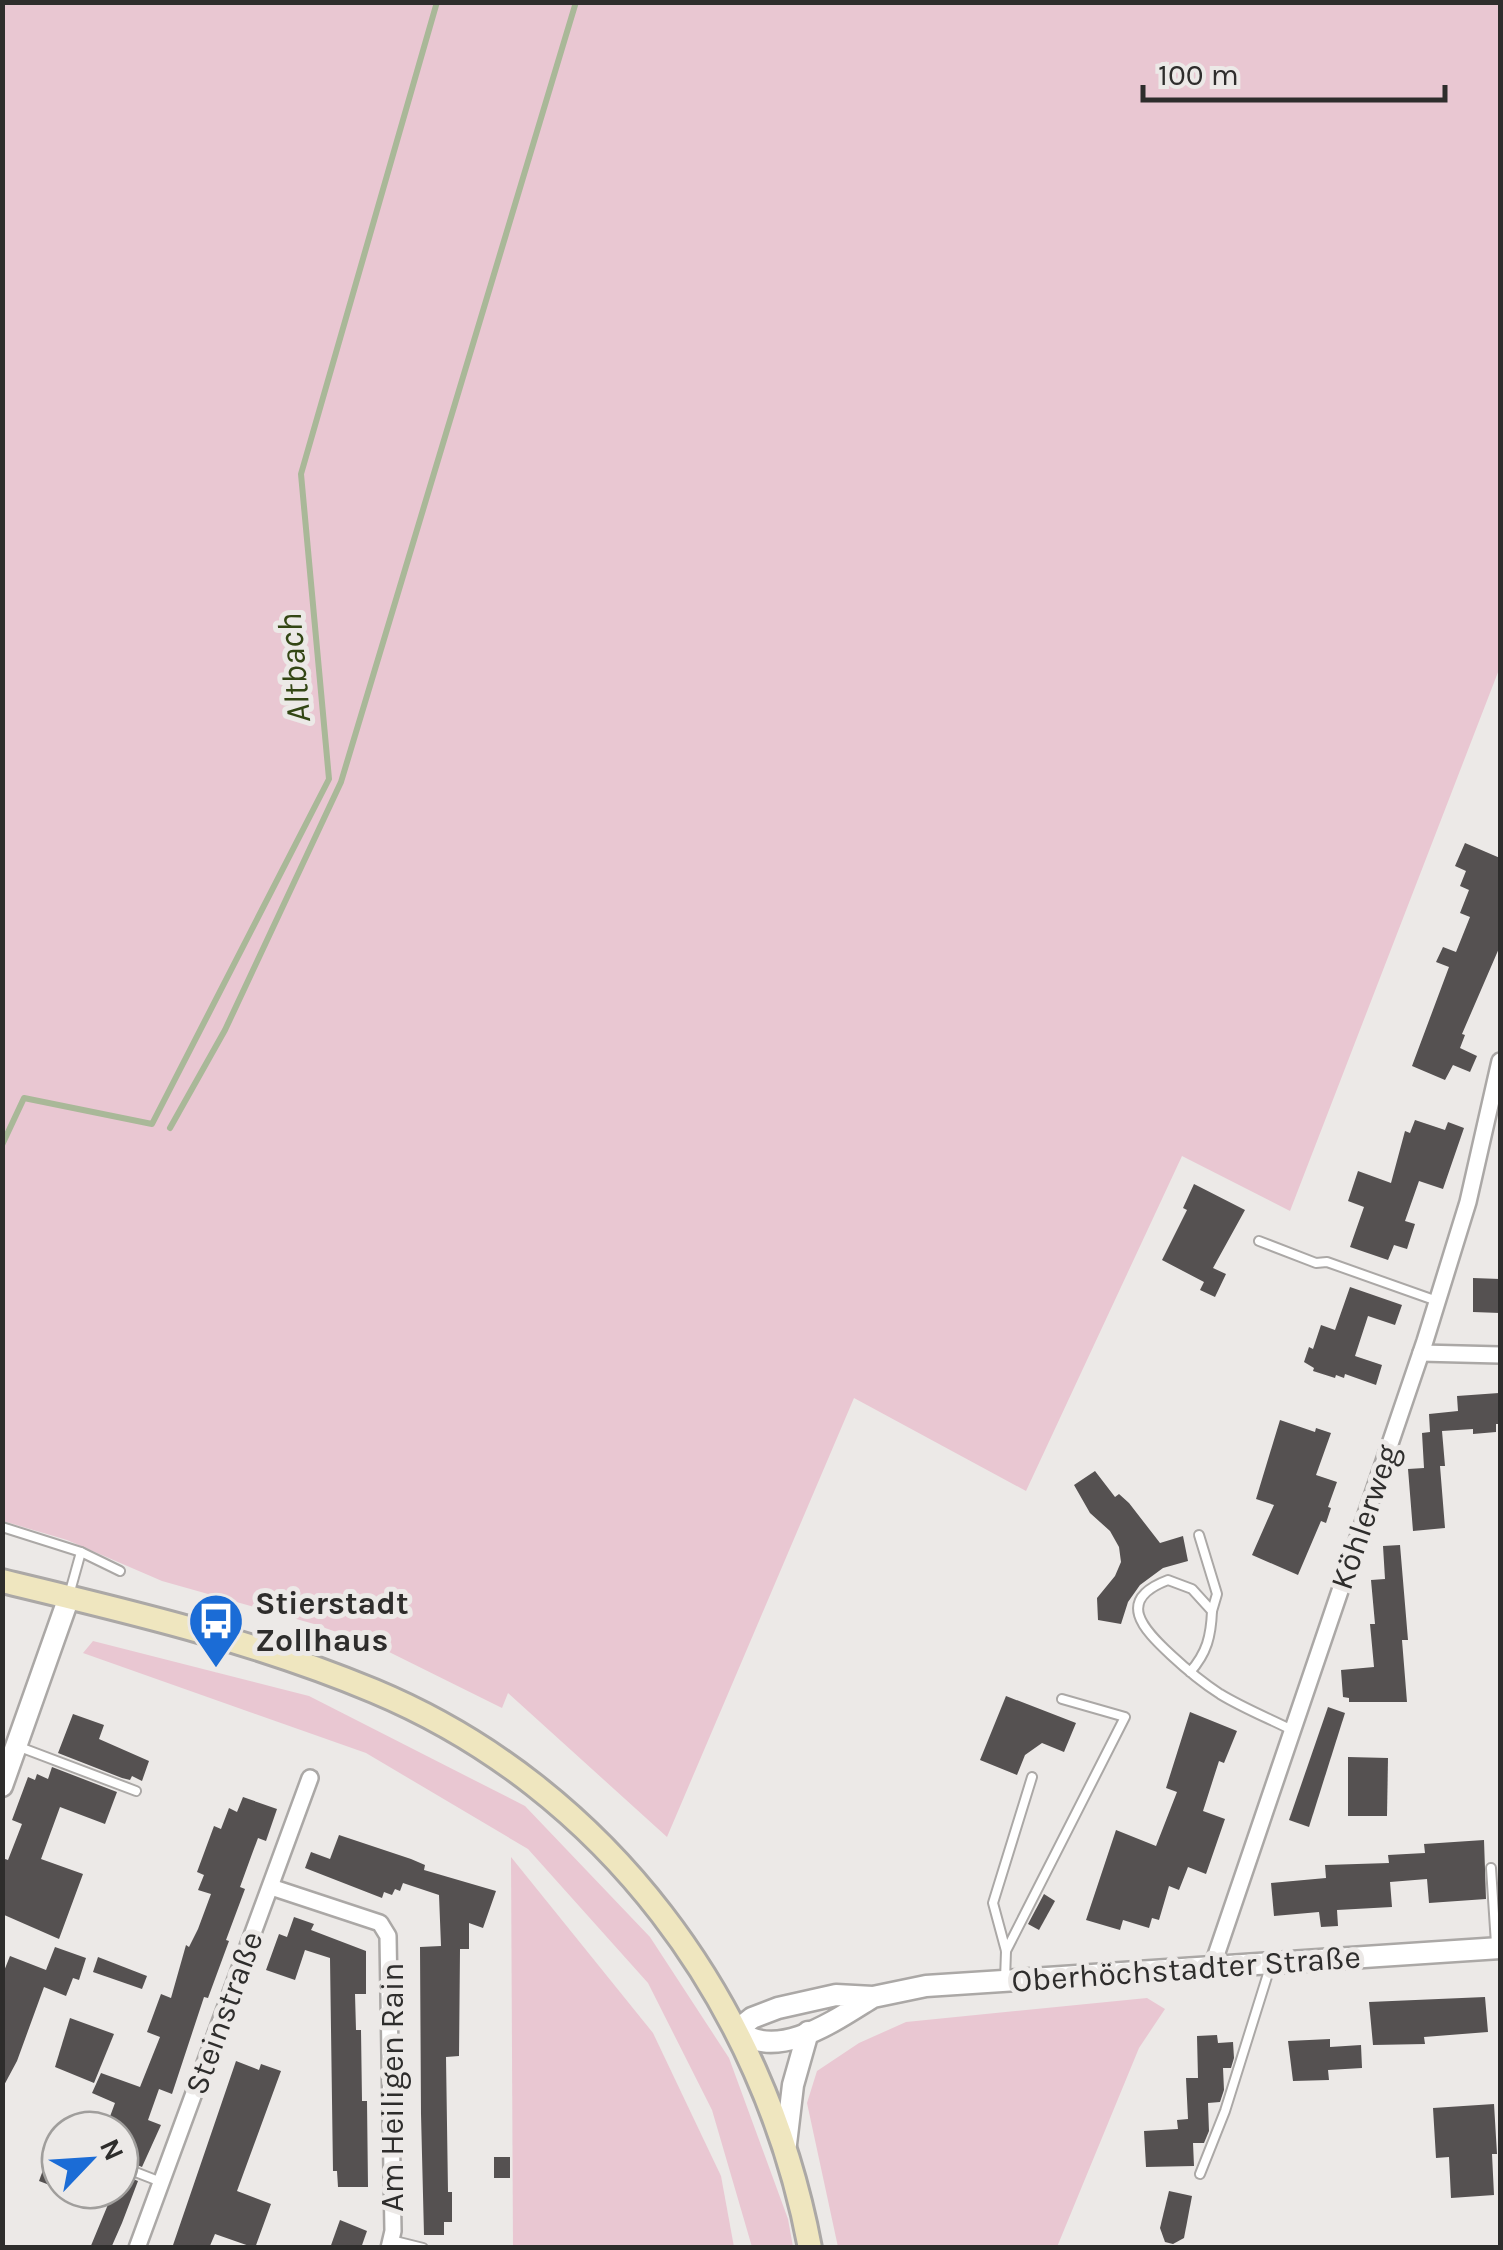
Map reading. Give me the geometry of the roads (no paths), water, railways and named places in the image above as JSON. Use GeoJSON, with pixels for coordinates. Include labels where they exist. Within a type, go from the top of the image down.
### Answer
{"type":"FeatureCollection","features":[{"type":"Feature","properties":{"kind":"main road"},"geometry":{"type":"LineString","coordinates":[[2,1581],[270,1653],[410,1708],[499,1760],[580,1825],[652,1900],[712,1984],[737,2030],[786,2144],[810,2248]]}},
{"type":"Feature","properties":{"kind":"street","name":"Köhlerweg"},"geometry":{"type":"LineString","coordinates":[[1212,1968],[1438,1301],[1468,1202],[1500,1061]]}},
{"type":"Feature","properties":{"kind":"street"},"geometry":{"type":"LineString","coordinates":[[1421,1353],[1500,1355]]}},
{"type":"Feature","properties":{"kind":"street"},"geometry":{"type":"LineString","coordinates":[[2,1786],[68,1597]]}},
{"type":"Feature","properties":{"kind":"street","name":"Steinstraße"},"geometry":{"type":"LineString","coordinates":[[137,2248],[310,1778]]}},
{"type":"Feature","properties":{"kind":"street","name":"Am Heiligen Rain"},"geometry":{"type":"LineString","coordinates":[[270,1887],[380,1923],[388,1936],[390,2244]]}},
{"type":"Feature","properties":{"kind":"street","name":"Oberhöchstadter Straße"},"geometry":{"type":"LineString","coordinates":[[873,1997],[843,2016],[787,2040],[761,2043],[737,2030],[752,2018],[778,2008],[836,1995],[873,1997],[926,1986],[1499,1948]]}},
{"type":"Feature","properties":{"kind":"street"},"geometry":{"type":"LineString","coordinates":[[786,2144],[793,2086],[808,2032]]}},
{"type":"Feature","properties":{"kind":"lane"},"geometry":{"type":"LineString","coordinates":[[1258,1241],[1438,1301]]}},
{"type":"Feature","properties":{"kind":"lane"},"geometry":{"type":"LineString","coordinates":[[2,1528],[81,1552],[120,1571]]}},
{"type":"Feature","properties":{"kind":"lane"},"geometry":{"type":"LineString","coordinates":[[1190,1672],[1208,1643],[1217,1594],[1199,1535]]}},
{"type":"Feature","properties":{"kind":"lane"},"geometry":{"type":"LineString","coordinates":[[68,1597],[81,1552]]}},
{"type":"Feature","properties":{"kind":"lane"},"geometry":{"type":"LineString","coordinates":[[1212,1611],[1192,1588],[1168,1580],[1144,1594],[1138,1605],[1139,1622],[1146,1632],[1190,1672],[1220,1694],[1292,1730]]}},
{"type":"Feature","properties":{"kind":"lane"},"geometry":{"type":"LineString","coordinates":[[1006,1951],[1125,1717],[1062,1699]]}},
{"type":"Feature","properties":{"kind":"lane"},"geometry":{"type":"LineString","coordinates":[[17,1746],[136,1792]]}},
{"type":"Feature","properties":{"kind":"lane"},"geometry":{"type":"LineString","coordinates":[[1005,1980],[1006,1951],[993,1903],[1032,1778]]}},
{"type":"Feature","properties":{"kind":"lane"},"geometry":{"type":"LineString","coordinates":[[1491,1868],[1499,1948]]}},
{"type":"Feature","properties":{"kind":"lane"},"geometry":{"type":"LineString","coordinates":[[1200,2174],[1226,2111],[1271,1964]]}},
{"type":"Feature","properties":{"kind":"lane"},"geometry":{"type":"LineString","coordinates":[[140,2174],[161,2182]]}},
{"type":"Feature","properties":{"kind":"lane"},"geometry":{"type":"LineString","coordinates":[[390,2244],[422,2248]]}},
{"type":"Feature","properties":{"kind":"waterway","name":"Altbach"},"geometry":{"type":"LineString","coordinates":[[2,1145],[24,1098],[152,1124],[329,779],[301,474],[437,2]]}},
{"type":"Feature","properties":{"kind":"waterway"},"geometry":{"type":"LineString","coordinates":[[170,1128],[225,1030],[341,782],[576,2]]}},
{"type":"Feature","properties":{"kind":"place","name":"Stierstadt Zollhaus"},"geometry":{"type":"Point","coordinates":[216,1670]}}]}
